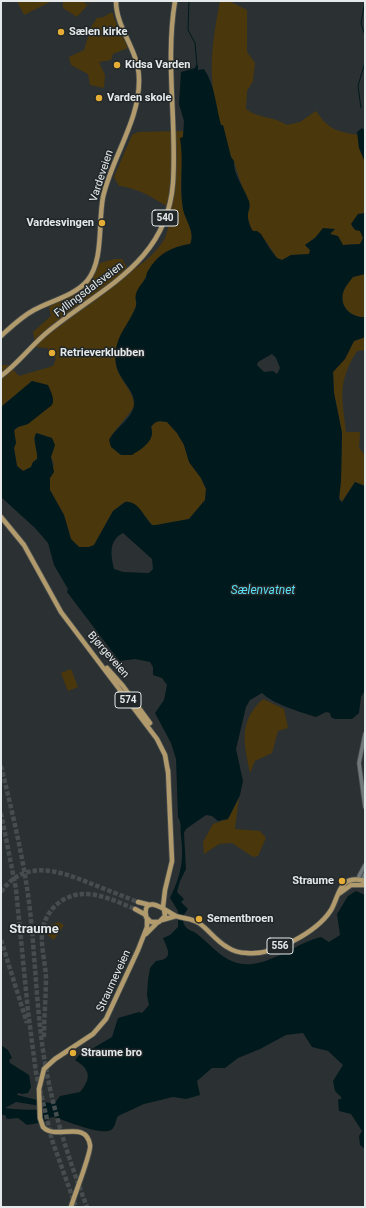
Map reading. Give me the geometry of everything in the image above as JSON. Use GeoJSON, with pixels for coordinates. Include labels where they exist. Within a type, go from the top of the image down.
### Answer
{"type":"FeatureCollection","features":[{"type":"Feature","properties":{"kind":"main road","name":"Vardeveien"},"geometry":{"type":"LineString","coordinates":[[1,336],[32,311],[78,289],[88,280],[94,270],[97,258],[104,196],[135,110],[139,89],[136,60],[120,21],[116,1]]}},
{"type":"Feature","properties":{"kind":"main road","name":"Fyllingsdalsveien"},"geometry":{"type":"LineString","coordinates":[[1,376],[49,331],[129,271],[146,253],[162,227],[169,205],[173,181],[172,41],[175,1]]}},
{"type":"Feature","properties":{"kind":"main road","name":"Fyllingsdalsveien"},"geometry":{"type":"LineString","coordinates":[[1,372],[11,368]]}},
{"type":"Feature","properties":{"kind":"main road","name":"Bjørgeveien"},"geometry":{"type":"LineString","coordinates":[[1,517],[20,541],[54,600],[78,633],[123,686],[154,730],[165,749],[168,762],[172,861],[164,890]]}},
{"type":"Feature","properties":{"kind":"main road","name":"556"},"geometry":{"type":"LineString","coordinates":[[157,923],[176,916],[184,917],[199,924],[230,948],[246,953],[261,953],[274,949],[312,930],[328,914],[338,896],[348,886],[362,882]]}},
{"type":"Feature","properties":{"kind":"main road","name":"574"},"geometry":{"type":"LineString","coordinates":[[152,905],[164,890]]}},
{"type":"Feature","properties":{"kind":"main road","name":"574"},"geometry":{"type":"LineString","coordinates":[[163,908],[164,890]]}},
{"type":"Feature","properties":{"kind":"main road"},"geometry":{"type":"LineString","coordinates":[[138,902],[152,905]]}},
{"type":"Feature","properties":{"kind":"main road","name":"556"},"geometry":{"type":"LineString","coordinates":[[146,917],[146,911],[152,905],[163,908],[176,916]]}},
{"type":"Feature","properties":{"kind":"main road"},"geometry":{"type":"LineString","coordinates":[[162,920],[165,916],[163,908]]}},
{"type":"Feature","properties":{"kind":"main road"},"geometry":{"type":"LineString","coordinates":[[135,909],[151,922],[157,923]]}},
{"type":"Feature","properties":{"kind":"main road","name":"Straumeveien"},"geometry":{"type":"LineString","coordinates":[[71,1207],[90,1152],[90,1143],[86,1136],[79,1132],[54,1132],[46,1130],[41,1124],[39,1096],[40,1080],[48,1064],[93,1034],[106,1019],[147,927],[146,917]]}},
{"type":"Feature","properties":{"kind":"main road","name":"Straumeveien"},"geometry":{"type":"LineString","coordinates":[[141,940],[150,928],[157,923]]}},
{"type":"Feature","properties":{"kind":"street"},"geometry":{"type":"LineString","coordinates":[[365,734],[359,763],[365,807]]}},
{"type":"Feature","properties":{"kind":"street"},"geometry":{"type":"LineString","coordinates":[[362,882],[365,865]]}},
{"type":"Feature","properties":{"kind":"street"},"geometry":{"type":"LineString","coordinates":[[362,882],[365,874]]}},
{"type":"Feature","properties":{"kind":"shaded area"},"geometry":{"type":"Polygon","coordinates":[[[17,1],[52,1],[24,15],[17,1]]]}},
{"type":"Feature","properties":{"kind":"shaded area"},"geometry":{"type":"Polygon","coordinates":[[[63,1],[83,1],[87,5],[91,1],[77,17],[63,8],[63,1]]]}},
{"type":"Feature","properties":{"kind":"shaded area"},"geometry":{"type":"Polygon","coordinates":[[[220,1],[229,1],[247,10],[247,52],[255,63],[253,81],[247,91],[246,109],[287,125],[300,122],[316,111],[329,126],[334,129],[358,135],[359,148],[365,162],[365,213],[355,218],[352,227],[360,231],[363,238],[360,244],[343,245],[330,233],[317,236],[305,245],[310,250],[309,254],[291,255],[282,260],[277,258],[265,240],[252,231],[247,214],[250,207],[248,199],[244,193],[234,161],[231,157],[223,125],[221,125],[214,93],[212,63],[214,34],[220,1]]]}},
{"type":"Feature","properties":{"kind":"shaded area"},"geometry":{"type":"Polygon","coordinates":[[[110,13],[113,13],[128,48],[113,54],[111,60],[99,62],[105,75],[104,88],[90,85],[88,74],[71,65],[69,57],[84,50],[91,27],[97,18],[104,17],[110,13]]]}},
{"type":"Feature","properties":{"kind":"shaded area"},"geometry":{"type":"Polygon","coordinates":[[[183,131],[181,180],[182,200],[184,213],[192,235],[192,240],[190,244],[168,251],[154,262],[135,299],[137,302],[120,340],[116,356],[118,371],[130,391],[134,401],[134,407],[111,436],[117,452],[132,455],[151,439],[151,427],[154,423],[160,421],[167,422],[177,433],[184,445],[189,462],[201,478],[206,489],[205,500],[189,519],[156,525],[152,525],[146,517],[125,502],[113,511],[94,545],[89,547],[79,547],[71,539],[64,515],[50,490],[50,478],[54,464],[51,457],[52,438],[37,433],[34,438],[37,449],[37,459],[33,462],[31,467],[23,471],[17,466],[14,448],[16,443],[14,431],[18,427],[25,425],[42,384],[32,381],[1,407],[1,365],[9,365],[19,376],[53,366],[56,359],[47,348],[36,347],[33,332],[51,316],[49,307],[88,284],[100,263],[114,259],[122,259],[128,270],[133,269],[149,258],[159,247],[165,238],[167,231],[170,219],[170,208],[139,191],[119,186],[114,177],[132,135],[138,132],[183,131]]]}},
{"type":"Feature","properties":{"kind":"shaded area"},"geometry":{"type":"Polygon","coordinates":[[[365,274],[365,317],[360,317],[350,313],[347,310],[344,305],[343,296],[345,288],[353,277],[365,274]]]}},
{"type":"Feature","properties":{"kind":"shaded area"},"geometry":{"type":"Polygon","coordinates":[[[365,337],[365,350],[357,351],[346,372],[342,390],[342,399],[346,432],[360,432],[359,448],[365,455],[365,486],[355,482],[342,502],[339,496],[341,481],[342,433],[334,393],[333,372],[345,358],[354,341],[365,337]]]}},
{"type":"Feature","properties":{"kind":"shaded area"},"geometry":{"type":"Polygon","coordinates":[[[71,669],[78,687],[68,691],[61,673],[71,669]]]}},
{"type":"Feature","properties":{"kind":"shaded area"},"geometry":{"type":"Polygon","coordinates":[[[263,699],[284,709],[288,728],[278,731],[272,753],[255,761],[250,773],[245,742],[246,725],[255,708],[263,699]]]}},
{"type":"Feature","properties":{"kind":"shaded area"},"geometry":{"type":"Polygon","coordinates":[[[239,798],[235,829],[260,831],[266,838],[258,856],[253,857],[232,843],[219,844],[204,854],[203,842],[213,824],[228,819],[239,798]]]}},
{"type":"Feature","properties":{"kind":"shaded area"},"geometry":{"type":"Polygon","coordinates":[[[58,922],[64,925],[54,940],[42,931],[42,929],[58,922]]]}},
{"type":"Feature","properties":{"kind":"water","name":"Sælenvatnet"},"geometry":{"type":"Polygon","coordinates":[[[196,65],[198,65],[198,70],[204,69],[211,82],[221,125],[223,125],[231,157],[234,161],[235,171],[249,201],[250,206],[248,218],[251,227],[253,231],[257,231],[261,234],[277,258],[282,260],[291,255],[309,254],[310,250],[305,245],[315,238],[323,228],[335,229],[330,234],[338,236],[343,245],[360,244],[363,238],[360,231],[355,230],[351,224],[358,214],[365,213],[365,274],[353,277],[345,288],[343,301],[350,313],[360,317],[365,317],[365,337],[354,341],[345,359],[333,372],[334,393],[342,433],[339,499],[342,502],[355,482],[365,486],[365,690],[361,697],[359,713],[352,719],[335,719],[331,717],[330,713],[326,712],[316,717],[273,701],[262,693],[250,700],[246,707],[236,749],[243,781],[240,795],[228,819],[218,821],[212,816],[206,815],[186,829],[184,833],[186,869],[180,881],[177,892],[184,899],[181,902],[188,909],[183,919],[186,927],[196,933],[215,950],[228,959],[243,964],[252,964],[270,959],[304,943],[321,937],[329,942],[340,935],[337,914],[348,896],[356,891],[365,895],[365,1149],[360,1145],[359,1136],[362,1131],[351,1114],[339,1111],[338,1100],[342,1098],[335,1091],[333,1081],[343,1065],[328,1051],[312,1047],[303,1033],[286,1035],[260,1049],[238,1058],[225,1068],[212,1068],[197,1081],[200,1095],[186,1099],[173,1097],[144,1104],[118,1116],[114,1127],[111,1130],[99,1131],[53,1117],[44,1122],[27,1125],[18,1118],[7,1119],[5,1115],[1,1115],[1,1045],[8,1050],[12,1058],[9,1060],[10,1063],[29,1075],[31,1087],[28,1093],[18,1093],[17,1095],[54,1104],[60,1096],[80,1092],[88,1078],[88,1074],[84,1067],[75,1060],[86,1047],[90,1050],[112,1037],[118,1018],[139,1012],[142,1013],[149,1005],[147,995],[150,968],[156,961],[162,960],[167,956],[168,950],[163,938],[170,935],[178,927],[178,911],[170,898],[177,882],[182,861],[180,824],[178,817],[176,759],[171,743],[155,713],[164,700],[167,685],[162,678],[153,675],[153,667],[150,662],[135,659],[120,661],[117,658],[67,592],[68,589],[54,565],[48,543],[35,528],[1,497],[1,407],[32,381],[48,385],[53,398],[52,405],[28,424],[14,430],[16,443],[14,448],[17,466],[23,471],[31,467],[33,462],[37,459],[35,439],[36,433],[52,438],[55,445],[51,457],[54,472],[50,478],[50,490],[64,515],[71,539],[79,547],[89,547],[94,545],[113,511],[125,502],[130,502],[137,506],[152,525],[156,525],[189,519],[205,500],[206,489],[201,478],[189,462],[184,445],[177,433],[167,422],[160,421],[154,423],[151,427],[152,436],[150,440],[144,447],[132,455],[121,455],[111,447],[109,440],[130,415],[134,405],[134,400],[130,390],[117,369],[116,348],[120,335],[131,318],[135,308],[136,296],[139,287],[146,278],[147,272],[156,260],[171,249],[190,244],[192,240],[191,231],[183,209],[182,200],[182,156],[180,138],[183,137],[184,121],[179,104],[181,72],[195,68],[196,65]],[[272,354],[258,362],[257,365],[264,372],[273,371],[277,374],[280,368],[276,358],[272,354]],[[123,533],[118,536],[112,549],[114,569],[123,572],[149,573],[153,569],[152,559],[123,533]],[[16,1102],[5,1108],[32,1110],[45,1109],[41,1106],[16,1102]]]}},
{"type":"Feature","properties":{"kind":"water"},"geometry":{"type":"Polygon","coordinates":[[[362,128],[365,131],[365,162],[359,148],[357,132],[362,128]]]}},
{"type":"Feature","properties":{"kind":"waterway"},"geometry":{"type":"LineString","coordinates":[[189,1],[188,30],[195,43],[197,65]]}},
{"type":"Feature","properties":{"kind":"waterway"},"geometry":{"type":"LineString","coordinates":[[365,1],[361,23],[365,36]]}},
{"type":"Feature","properties":{"kind":"waterway"},"geometry":{"type":"LineString","coordinates":[[361,108],[358,86],[365,62]]}},
{"type":"Feature","properties":{"kind":"tunnel"},"geometry":{"type":"LineString","coordinates":[[1,766],[27,885],[38,1010],[47,1074],[64,1141],[87,1207]]}},
{"type":"Feature","properties":{"kind":"tunnel"},"geometry":{"type":"LineString","coordinates":[[1,813],[16,889],[28,1011],[36,1073],[52,1140],[76,1207]]}},
{"type":"Feature","properties":{"kind":"tunnel"},"geometry":{"type":"LineString","coordinates":[[1,892],[10,881],[21,875],[32,871],[44,870],[80,879],[138,902]]}},
{"type":"Feature","properties":{"kind":"tunnel"},"geometry":{"type":"LineString","coordinates":[[44,1037],[46,976],[42,933],[46,918],[50,912],[55,906],[65,899],[74,895],[84,894],[104,897],[135,909]]}},
{"type":"Feature","properties":{"kind":"tunnel"},"geometry":{"type":"LineString","coordinates":[[1,940],[27,1023]]}},
{"type":"Feature","properties":{"kind":"place","name":"Sælen kirke"},"geometry":{"type":"Point","coordinates":[61,32]}},
{"type":"Feature","properties":{"kind":"place","name":"Kidsa Varden"},"geometry":{"type":"Point","coordinates":[117,65]}},
{"type":"Feature","properties":{"kind":"place","name":"Varden skole"},"geometry":{"type":"Point","coordinates":[99,98]}},
{"type":"Feature","properties":{"kind":"place","name":"Vardesvingen"},"geometry":{"type":"Point","coordinates":[102,223]}},
{"type":"Feature","properties":{"kind":"place","name":"Retrieverklubben"},"geometry":{"type":"Point","coordinates":[52,353]}},
{"type":"Feature","properties":{"kind":"place","name":"Straume"},"geometry":{"type":"Point","coordinates":[342,881]}},
{"type":"Feature","properties":{"kind":"place","name":"Sementbroen"},"geometry":{"type":"Point","coordinates":[199,919]}},
{"type":"Feature","properties":{"kind":"place","name":"Straume bro"},"geometry":{"type":"Point","coordinates":[73,1053]}},
{"type":"Feature","properties":{"kind":"district","name":"Straume"},"geometry":{"type":"Point","coordinates":[34,930]}}]}
